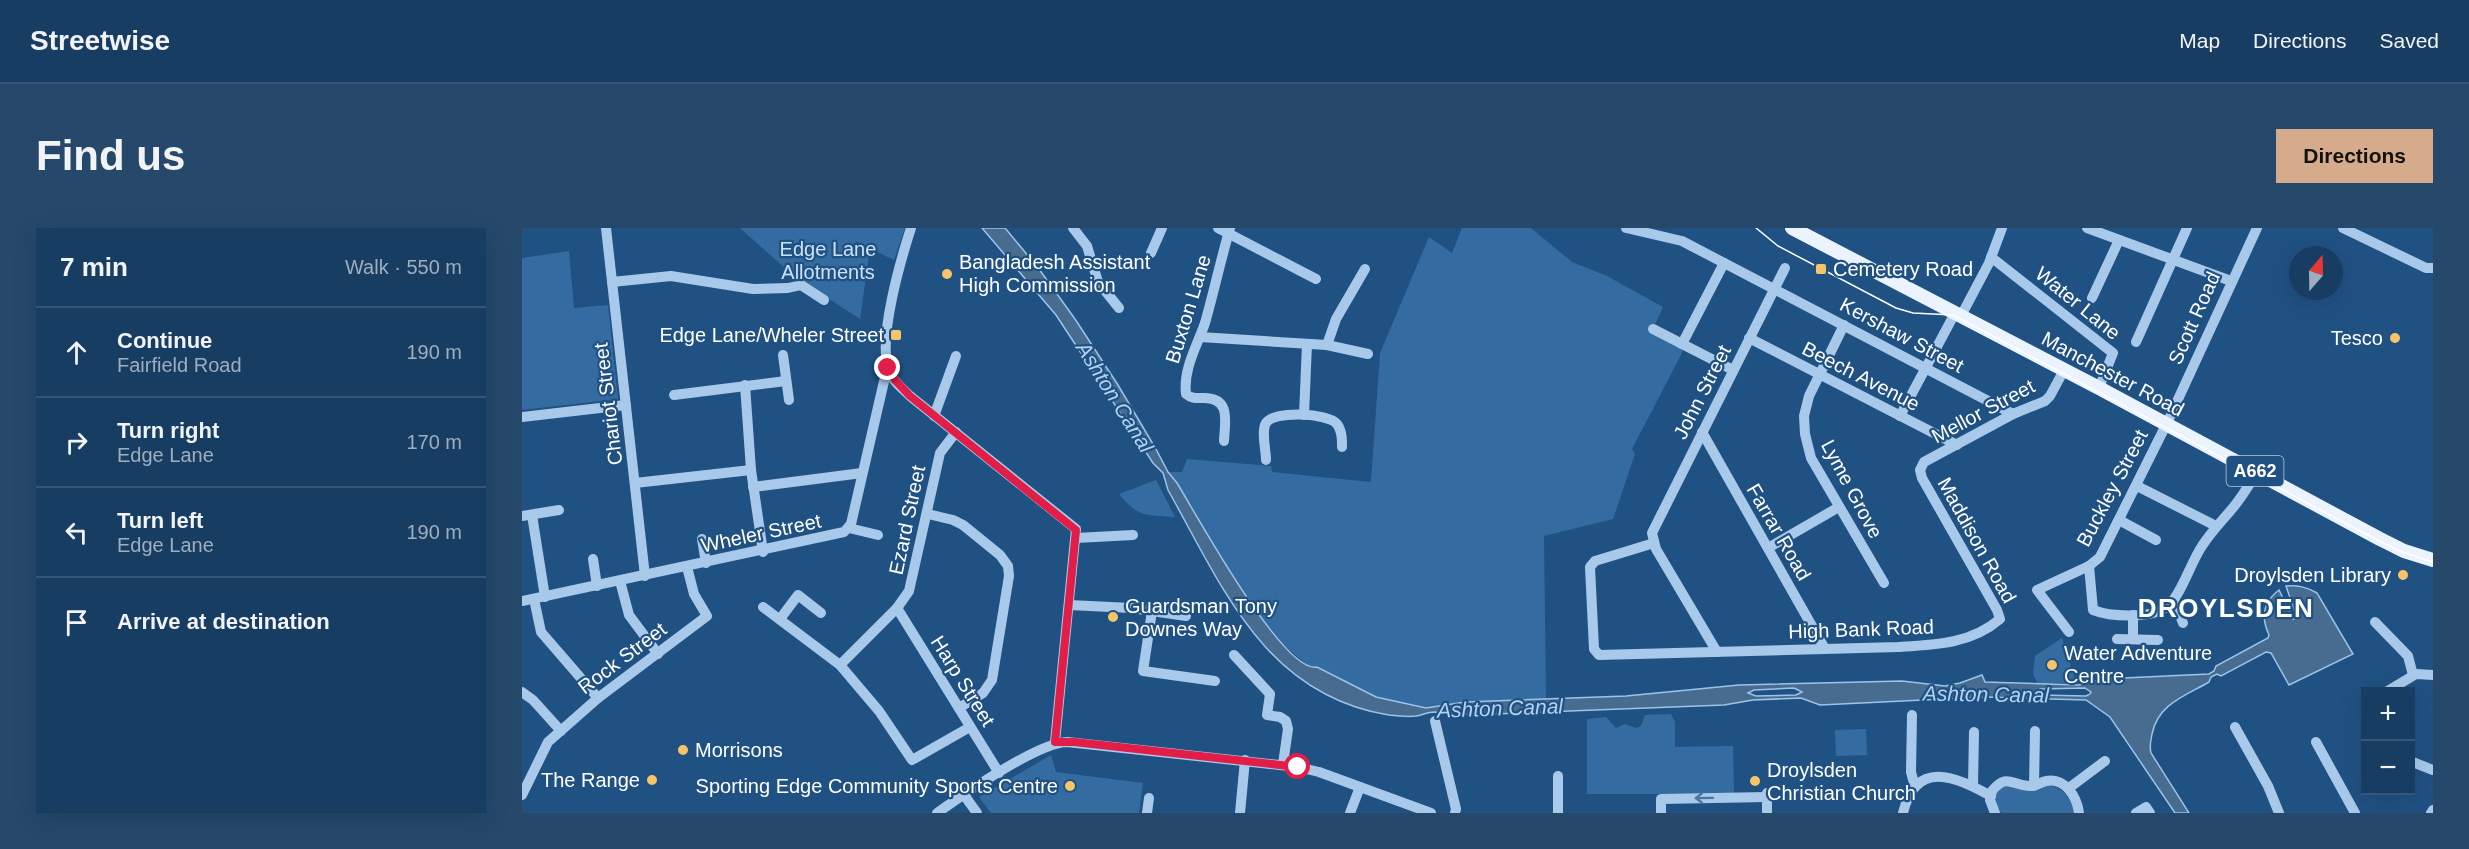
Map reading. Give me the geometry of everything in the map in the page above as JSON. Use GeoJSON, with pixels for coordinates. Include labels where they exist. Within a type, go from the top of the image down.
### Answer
{"type":"FeatureCollection","features":[{"type":"Feature","properties":{"kind":"main road","name":"Manchester Road"},"geometry":{"type":"LineString","coordinates":[[1792,228],[2372,534],[2416,555],[2433,559]]}},
{"type":"Feature","properties":{"kind":"street","name":"Chariot Street"},"geometry":{"type":"LineString","coordinates":[[606,228],[645,576]]}},
{"type":"Feature","properties":{"kind":"street"},"geometry":{"type":"LineString","coordinates":[[912,228],[899,267],[892,303],[887,346],[889,373],[910,396],[1076,530],[1055,742]]}},
{"type":"Feature","properties":{"kind":"street"},"geometry":{"type":"LineString","coordinates":[[1073,228],[1087,246],[1098,282],[1119,308]]}},
{"type":"Feature","properties":{"kind":"street"},"geometry":{"type":"LineString","coordinates":[[1151,252],[1162,228]]}},
{"type":"Feature","properties":{"kind":"street","name":"Kershaw Street"},"geometry":{"type":"LineString","coordinates":[[1626,228],[1669,233],[2013,414]]}},
{"type":"Feature","properties":{"kind":"street"},"geometry":{"type":"LineString","coordinates":[[1900,416],[1991,257],[2002,228]]}},
{"type":"Feature","properties":{"kind":"street"},"geometry":{"type":"LineString","coordinates":[[2087,228],[2231,281]]}},
{"type":"Feature","properties":{"kind":"street"},"geometry":{"type":"LineString","coordinates":[[2136,342],[2187,228]]}},
{"type":"Feature","properties":{"kind":"street","name":"Scott Road"},"geometry":{"type":"LineString","coordinates":[[2166,424],[2257,228]]}},
{"type":"Feature","properties":{"kind":"street"},"geometry":{"type":"LineString","coordinates":[[2343,228],[2426,268],[2433,268]]}},
{"type":"Feature","properties":{"kind":"street"},"geometry":{"type":"LineString","coordinates":[[1225,230],[1316,279]]}},
{"type":"Feature","properties":{"kind":"street","name":"Buxton Lane"},"geometry":{"type":"LineString","coordinates":[[1224,441],[1225,411],[1223,405],[1214,399],[1191,398],[1186,394],[1186,378],[1200,337],[1225,230]]}},
{"type":"Feature","properties":{"kind":"street"},"geometry":{"type":"LineString","coordinates":[[2092,298],[2119,240]]}},
{"type":"Feature","properties":{"kind":"street","name":"Water Lane"},"geometry":{"type":"LineString","coordinates":[[1991,257],[2114,353],[2099,388]]}},
{"type":"Feature","properties":{"kind":"street"},"geometry":{"type":"LineString","coordinates":[[1682,344],[1724,263]]}},
{"type":"Feature","properties":{"kind":"street","name":"John Street"},"geometry":{"type":"LineString","coordinates":[[1653,538],[1702,432],[1785,268]]}},
{"type":"Feature","properties":{"kind":"street"},"geometry":{"type":"LineString","coordinates":[[1327,345],[1336,319],[1365,269]]}},
{"type":"Feature","properties":{"kind":"street"},"geometry":{"type":"LineString","coordinates":[[612,282],[671,276],[753,289],[788,288],[801,285],[824,300]]}},
{"type":"Feature","properties":{"kind":"street","name":"Lyme Grove"},"geometry":{"type":"LineString","coordinates":[[1844,325],[1809,396],[1804,416],[1806,442],[1811,458],[1884,583]]}},
{"type":"Feature","properties":{"kind":"street"},"geometry":{"type":"LineString","coordinates":[[1653,329],[1733,370]]}},
{"type":"Feature","properties":{"kind":"street"},"geometry":{"type":"LineString","coordinates":[[1200,337],[1327,345],[1368,354]]}},
{"type":"Feature","properties":{"kind":"street","name":"Beech Avenue"},"geometry":{"type":"LineString","coordinates":[[1749,338],[1957,445]]}},
{"type":"Feature","properties":{"kind":"street"},"geometry":{"type":"LineString","coordinates":[[1304,415],[1307,344]]}},
{"type":"Feature","properties":{"kind":"street"},"geometry":{"type":"LineString","coordinates":[[783,355],[789,400]]}},
{"type":"Feature","properties":{"kind":"street"},"geometry":{"type":"LineString","coordinates":[[934,416],[956,356]]}},
{"type":"Feature","properties":{"kind":"street","name":"Mellor Street"},"geometry":{"type":"LineString","coordinates":[[1922,478],[1920,470],[1924,462],[2013,414],[2045,401],[2064,370]]}},
{"type":"Feature","properties":{"kind":"street","name":"Wheler Street"},"geometry":{"type":"LineString","coordinates":[[522,601],[763,552],[844,532],[849,528],[885,377],[889,373]]}},
{"type":"Feature","properties":{"kind":"street"},"geometry":{"type":"LineString","coordinates":[[674,395],[786,381]]}},
{"type":"Feature","properties":{"kind":"street"},"geometry":{"type":"LineString","coordinates":[[745,385],[751,470],[763,552]]}},
{"type":"Feature","properties":{"kind":"street"},"geometry":{"type":"LineString","coordinates":[[522,417],[626,405]]}},
{"type":"Feature","properties":{"kind":"street"},"geometry":{"type":"LineString","coordinates":[[1266,460],[1266,423],[1276,415],[1320,416],[1334,421],[1341,432],[1342,447]]}},
{"type":"Feature","properties":{"kind":"street","name":"Buckley Street"},"geometry":{"type":"LineString","coordinates":[[2069,632],[2037,590],[2089,566],[2100,557],[2166,424]]}},
{"type":"Feature","properties":{"kind":"street","name":"Ezard Street"},"geometry":{"type":"LineString","coordinates":[[840,665],[897,608],[909,591],[940,453],[956,432]]}},
{"type":"Feature","properties":{"kind":"street","name":"Farrar Road"},"geometry":{"type":"LineString","coordinates":[[1702,432],[1825,649]]}},
{"type":"Feature","properties":{"kind":"street"},"geometry":{"type":"LineString","coordinates":[[635,483],[751,470]]}},
{"type":"Feature","properties":{"kind":"street"},"geometry":{"type":"LineString","coordinates":[[2089,566],[2093,610],[2101,614],[2154,614],[2174,600],[2200,548],[2241,498],[2257,472]]}},
{"type":"Feature","properties":{"kind":"street"},"geometry":{"type":"LineString","coordinates":[[753,487],[861,473]]}},
{"type":"Feature","properties":{"kind":"street","name":"Maddison Road"},"geometry":{"type":"LineString","coordinates":[[1922,478],[1997,609],[2000,619]]}},
{"type":"Feature","properties":{"kind":"street"},"geometry":{"type":"LineString","coordinates":[[2137,486],[2216,526]]}},
{"type":"Feature","properties":{"kind":"street"},"geometry":{"type":"LineString","coordinates":[[1768,548],[1839,507]]}},
{"type":"Feature","properties":{"kind":"street"},"geometry":{"type":"LineString","coordinates":[[559,510],[527,516],[539,598],[541,632],[598,698]]}},
{"type":"Feature","properties":{"kind":"street"},"geometry":{"type":"LineString","coordinates":[[928,514],[963,525],[1000,555],[1008,566],[1009,576],[992,680],[983,693],[959,708]]}},
{"type":"Feature","properties":{"kind":"street"},"geometry":{"type":"LineString","coordinates":[[2119,520],[2156,540]]}},
{"type":"Feature","properties":{"kind":"street"},"geometry":{"type":"LineString","coordinates":[[849,528],[878,535]]}},
{"type":"Feature","properties":{"kind":"street"},"geometry":{"type":"LineString","coordinates":[[1076,537],[1133,535]]}},
{"type":"Feature","properties":{"kind":"street"},"geometry":{"type":"LineString","coordinates":[[1653,538],[1717,652]]}},
{"type":"Feature","properties":{"kind":"street","name":"High Bank Road"},"geometry":{"type":"LineString","coordinates":[[1653,538],[1595,561],[1590,567],[1595,652],[1605,656],[1946,644],[1982,633],[2000,619]]}},
{"type":"Feature","properties":{"kind":"street"},"geometry":{"type":"LineString","coordinates":[[702,539],[705,563]]}},
{"type":"Feature","properties":{"kind":"street"},"geometry":{"type":"LineString","coordinates":[[593,559],[597,586]]}},
{"type":"Feature","properties":{"kind":"street","name":"Rock Street"},"geometry":{"type":"LineString","coordinates":[[522,795],[548,742],[598,698],[707,616],[694,594],[687,567]]}},
{"type":"Feature","properties":{"kind":"street"},"geometry":{"type":"LineString","coordinates":[[620,581],[629,615],[658,654]]}},
{"type":"Feature","properties":{"kind":"street"},"geometry":{"type":"LineString","coordinates":[[780,620],[798,595],[821,613]]}},
{"type":"Feature","properties":{"kind":"street"},"geometry":{"type":"LineString","coordinates":[[2174,600],[2183,623]]}},
{"type":"Feature","properties":{"kind":"street"},"geometry":{"type":"LineString","coordinates":[[1069,605],[1131,608],[1186,616]]}},
{"type":"Feature","properties":{"kind":"street"},"geometry":{"type":"LineString","coordinates":[[763,607],[840,665],[879,711],[912,760],[970,727]]}},
{"type":"Feature","properties":{"kind":"street","name":"Harp Street"},"geometry":{"type":"LineString","coordinates":[[897,608],[999,773]]}},
{"type":"Feature","properties":{"kind":"street"},"geometry":{"type":"LineString","coordinates":[[1152,611],[1143,671],[1215,681]]}},
{"type":"Feature","properties":{"kind":"street"},"geometry":{"type":"LineString","coordinates":[[2133,615],[2133,639]]}},
{"type":"Feature","properties":{"kind":"street"},"geometry":{"type":"LineString","coordinates":[[2375,622],[2408,656],[2414,675]]}},
{"type":"Feature","properties":{"kind":"street"},"geometry":{"type":"LineString","coordinates":[[2117,639],[2158,640]]}},
{"type":"Feature","properties":{"kind":"street"},"geometry":{"type":"LineString","coordinates":[[1234,655],[1270,694],[1267,715],[1280,717],[1286,721],[1288,729],[1282,764]]}},
{"type":"Feature","properties":{"kind":"street"},"geometry":{"type":"LineString","coordinates":[[2394,687],[2414,675],[2433,675]]}},
{"type":"Feature","properties":{"kind":"street"},"geometry":{"type":"LineString","coordinates":[[522,692],[533,700],[561,731]]}},
{"type":"Feature","properties":{"kind":"street"},"geometry":{"type":"LineString","coordinates":[[1912,715],[1911,772],[1915,787]]}},
{"type":"Feature","properties":{"kind":"street"},"geometry":{"type":"LineString","coordinates":[[1435,721],[1455,813]]}},
{"type":"Feature","properties":{"kind":"street"},"geometry":{"type":"LineString","coordinates":[[2235,727],[2268,786],[2279,813]]}},
{"type":"Feature","properties":{"kind":"street"},"geometry":{"type":"LineString","coordinates":[[2034,786],[2035,731]]}},
{"type":"Feature","properties":{"kind":"street"},"geometry":{"type":"LineString","coordinates":[[1973,786],[1974,732]]}},
{"type":"Feature","properties":{"kind":"street"},"geometry":{"type":"LineString","coordinates":[[937,813],[999,773],[1055,742],[1074,742],[1282,764],[1319,772],[1431,813]]}},
{"type":"Feature","properties":{"kind":"street"},"geometry":{"type":"LineString","coordinates":[[2316,742],[2355,813]]}},
{"type":"Feature","properties":{"kind":"street"},"geometry":{"type":"LineString","coordinates":[[1240,813],[1245,760]]}},
{"type":"Feature","properties":{"kind":"street"},"geometry":{"type":"LineString","coordinates":[[2069,788],[2105,761]]}},
{"type":"Feature","properties":{"kind":"street"},"geometry":{"type":"LineString","coordinates":[[2415,763],[2433,770]]}},
{"type":"Feature","properties":{"kind":"street"},"geometry":{"type":"LineString","coordinates":[[1558,776],[1558,813]]}},
{"type":"Feature","properties":{"kind":"street"},"geometry":{"type":"LineString","coordinates":[[1903,813],[1907,798],[1915,787],[1928,779],[1948,777],[1960,779],[1991,796]]}},
{"type":"Feature","properties":{"kind":"street"},"geometry":{"type":"LineString","coordinates":[[1995,813],[1991,796],[1995,788],[2007,780],[2034,786],[2054,780],[2069,788],[2079,813]]}},
{"type":"Feature","properties":{"kind":"street"},"geometry":{"type":"LineString","coordinates":[[1350,813],[1360,787]]}},
{"type":"Feature","properties":{"kind":"street"},"geometry":{"type":"LineString","coordinates":[[964,795],[977,813]]}},
{"type":"Feature","properties":{"kind":"street"},"geometry":{"type":"LineString","coordinates":[[1661,813],[1661,799],[1767,795],[1767,813]]}},
{"type":"Feature","properties":{"kind":"street"},"geometry":{"type":"LineString","coordinates":[[1147,813],[1149,798]]}},
{"type":"Feature","properties":{"kind":"street"},"geometry":{"type":"LineString","coordinates":[[2136,813],[2146,807],[2150,813]]}},
{"type":"Feature","properties":{"kind":"green space","name":"Edge Lane Allotments"},"geometry":{"type":"Polygon","coordinates":[[[740,228],[905,228],[894,260],[855,241],[869,255],[860,319],[795,277],[740,228]]]}},
{"type":"Feature","properties":{"kind":"green space"},"geometry":{"type":"Polygon","coordinates":[[[1462,228],[1531,228],[1572,262],[1607,276],[1663,307],[1651,333],[1684,349],[1632,449],[1635,454],[1613,519],[1544,536],[1546,700],[1426,708],[1376,697],[1317,667],[1308,666],[1285,646],[1262,622],[1246,599],[1177,483],[1168,472],[1182,472],[1187,459],[1271,466],[1272,472],[1371,482],[1380,353],[1429,237],[1452,253],[1462,228]]]}},
{"type":"Feature","properties":{"kind":"green space"},"geometry":{"type":"Polygon","coordinates":[[[569,251],[574,308],[608,305],[618,399],[522,410],[522,258],[569,251]]]}},
{"type":"Feature","properties":{"kind":"green space"},"geometry":{"type":"Polygon","coordinates":[[[1156,480],[1175,517],[1144,514],[1132,507],[1119,494],[1156,480]]]}},
{"type":"Feature","properties":{"kind":"green space","name":"Water Adventure Centre"},"geometry":{"type":"Polygon","coordinates":[[[2062,638],[2076,682],[2038,684],[2033,674],[2035,656],[2062,638]]]}},
{"type":"Feature","properties":{"kind":"green space"},"geometry":{"type":"Polygon","coordinates":[[[1671,714],[1675,722],[1675,747],[1733,746],[1734,794],[1587,794],[1587,719],[1606,717],[1616,728],[1625,724],[1636,728],[1641,726],[1645,715],[1671,714]]]}},
{"type":"Feature","properties":{"kind":"green space"},"geometry":{"type":"Polygon","coordinates":[[[1866,729],[1867,755],[1836,756],[1835,730],[1866,729]]]}},
{"type":"Feature","properties":{"kind":"green space","name":"Sporting Edge Community Sports Centre"},"geometry":{"type":"Polygon","coordinates":[[[1051,755],[1056,772],[1143,783],[1139,813],[991,813],[979,797],[1051,755]]]}},
{"type":"Feature","properties":{"kind":"green space"},"geometry":{"type":"Polygon","coordinates":[[[2039,784],[2056,787],[2064,793],[2076,813],[2001,813],[1996,804],[1995,795],[2005,785],[2039,784]]]}},
{"type":"Feature","properties":{"kind":"water","name":"Ashton Canal"},"geometry":{"type":"Polygon","coordinates":[[[982,228],[1005,228],[1039,269],[1118,385],[1220,556],[1263,620],[1283,645],[1302,662],[1317,667],[1376,697],[1426,708],[1465,702],[1626,696],[1739,685],[1902,681],[1945,686],[1982,675],[1985,682],[2079,685],[2102,679],[2209,674],[2216,666],[2268,638],[2265,611],[2270,600],[2279,590],[2293,619],[2297,618],[2286,586],[2302,587],[2317,593],[2353,654],[2289,685],[2271,653],[2266,652],[2221,676],[2217,674],[2211,677],[2209,682],[2166,708],[2155,724],[2150,750],[2189,813],[2175,813],[2110,717],[2086,700],[1985,697],[1820,705],[1801,698],[1753,700],[1724,705],[1486,714],[1434,712],[1413,716],[1389,715],[1346,704],[1310,685],[1279,661],[1253,632],[1229,599],[1208,564],[1168,490],[1163,473],[1153,463],[1056,315],[982,228]],[[1794,688],[1754,690],[1748,693],[1756,696],[1796,695],[1802,692],[1794,688]],[[2085,688],[2040,689],[2035,692],[2041,695],[2086,696],[2091,692],[2085,688]]]}},
{"type":"Feature","properties":{"kind":"tram line"},"geometry":{"type":"LineString","coordinates":[[1756,228],[1778,246],[1896,308],[1913,313],[1953,315],[2379,541],[2402,552],[2433,562]]}},
{"type":"Feature","properties":{"kind":"place","name":"Cemetery Road"},"geometry":{"type":"Point","coordinates":[1821,269]}},
{"type":"Feature","properties":{"kind":"place","name":"Bangladesh Assistant High Commission"},"geometry":{"type":"Point","coordinates":[947,274]}},
{"type":"Feature","properties":{"kind":"place","name":"Edge Lane/Wheler Street"},"geometry":{"type":"Point","coordinates":[896,335]}},
{"type":"Feature","properties":{"kind":"place","name":"Tesco"},"geometry":{"type":"Point","coordinates":[2395,338]}},
{"type":"Feature","properties":{"kind":"place","name":"Droylsden Library"},"geometry":{"type":"Point","coordinates":[2403,575]}},
{"type":"Feature","properties":{"kind":"place","name":"Guardsman Tony Downes Way"},"geometry":{"type":"Point","coordinates":[1113,617]}},
{"type":"Feature","properties":{"kind":"place","name":"Water Adventure Centre"},"geometry":{"type":"Point","coordinates":[2052,665]}},
{"type":"Feature","properties":{"kind":"place","name":"Morrisons"},"geometry":{"type":"Point","coordinates":[683,750]}},
{"type":"Feature","properties":{"kind":"place","name":"The Range"},"geometry":{"type":"Point","coordinates":[652,780]}},
{"type":"Feature","properties":{"kind":"place","name":"Droylsden Christian Church"},"geometry":{"type":"Point","coordinates":[1755,781]}},
{"type":"Feature","properties":{"kind":"place","name":"Sporting Edge Community Sports Centre"},"geometry":{"type":"Point","coordinates":[1070,786]}},
{"type":"Feature","properties":{"kind":"district","name":"DROYLSDEN"},"geometry":{"type":"Point","coordinates":[2226,608]}},
{"type":"Feature","properties":{"kind":"route"},"geometry":{"type":"LineString","coordinates":[[888,368],[889,373],[910,396],[1076,530],[1055,742],[1074,742],[1298,767]]}}]}
